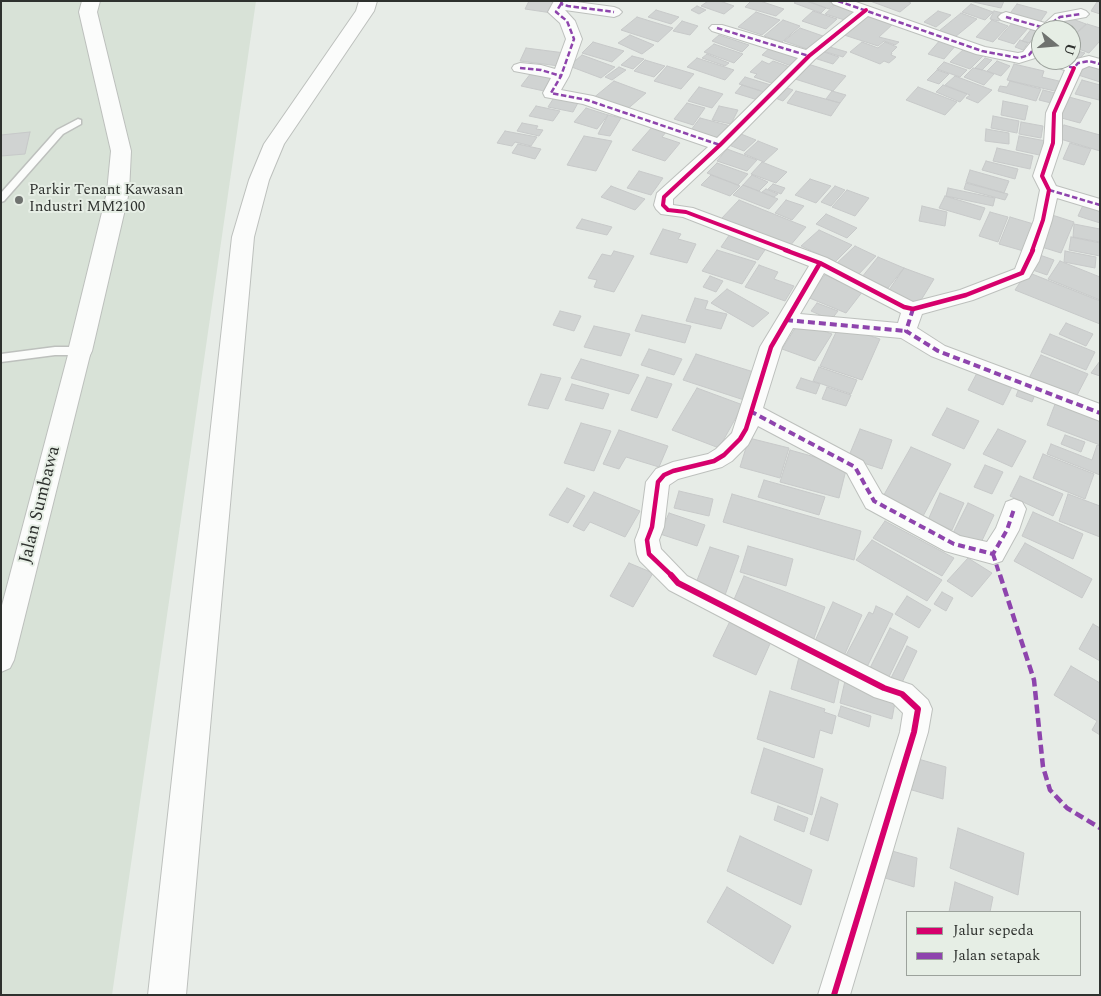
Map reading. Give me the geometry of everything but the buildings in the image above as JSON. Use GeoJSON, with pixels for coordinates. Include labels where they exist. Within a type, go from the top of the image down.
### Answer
{"type":"FeatureCollection","features":[{"type":"Feature","properties":{"kind":"main road"},"geometry":{"type":"LineString","coordinates":[[80,351],[118,192],[122,151],[88,12],[91,1]]}},
{"type":"Feature","properties":{"kind":"main road"},"geometry":{"type":"LineString","coordinates":[[167,995],[243,236],[259,180],[274,144],[365,11],[368,1]]}},
{"type":"Feature","properties":{"kind":"street"},"geometry":{"type":"LineString","coordinates":[[838,1],[982,51],[1019,58],[1031,57]]}},
{"type":"Feature","properties":{"kind":"street"},"geometry":{"type":"LineString","coordinates":[[614,12],[580,9],[561,2],[556,12],[567,21],[574,39],[561,76],[551,93],[588,100],[720,145]]}},
{"type":"Feature","properties":{"kind":"street"},"geometry":{"type":"LineString","coordinates":[[1056,20],[1083,8],[1095,22]]}},
{"type":"Feature","properties":{"kind":"street"},"geometry":{"type":"LineString","coordinates":[[866,10],[809,56],[720,145],[664,197],[663,205],[668,210],[686,212],[820,264],[904,307],[913,309],[966,295],[1022,273],[1029,261],[1043,220],[1049,190],[1042,176],[1053,143],[1054,113],[1073,70]]}},
{"type":"Feature","properties":{"kind":"street"},"geometry":{"type":"LineString","coordinates":[[1006,17],[1031,27]]}},
{"type":"Feature","properties":{"kind":"street"},"geometry":{"type":"LineString","coordinates":[[717,28],[809,56]]}},
{"type":"Feature","properties":{"kind":"street"},"geometry":{"type":"LineString","coordinates":[[1081,62],[1089,61],[1100,64]]}},
{"type":"Feature","properties":{"kind":"street"},"geometry":{"type":"LineString","coordinates":[[520,68],[541,70],[561,76]]}},
{"type":"Feature","properties":{"kind":"street"},"geometry":{"type":"LineString","coordinates":[[1049,190],[1100,205]]}},
{"type":"Feature","properties":{"kind":"street"},"geometry":{"type":"LineString","coordinates":[[820,264],[771,347],[740,439],[724,455],[714,461],[672,471],[664,475],[658,482],[652,527],[647,540],[649,554],[678,583],[884,688],[902,694],[918,709],[914,732],[834,995]]}},
{"type":"Feature","properties":{"kind":"street"},"geometry":{"type":"LineString","coordinates":[[906,330],[913,309]]}},
{"type":"Feature","properties":{"kind":"street"},"geometry":{"type":"LineString","coordinates":[[786,320],[906,330],[938,351],[1100,413]]}},
{"type":"Feature","properties":{"kind":"street","name":"Jalan Sumbawa"},"geometry":{"type":"LineString","coordinates":[[1,660],[80,351]]}},
{"type":"Feature","properties":{"kind":"street"},"geometry":{"type":"LineString","coordinates":[[750,411],[855,467],[874,500],[954,544],[993,554],[1007,530],[1014,509]]}},
{"type":"Feature","properties":{"kind":"lane"},"geometry":{"type":"LineString","coordinates":[[1,199],[60,132],[78,122]]}},
{"type":"Feature","properties":{"kind":"lane"},"geometry":{"type":"LineString","coordinates":[[1,358],[56,351],[80,351]]}},
{"type":"Feature","properties":{"kind":"shaded area"},"geometry":{"type":"Polygon","coordinates":[[[1,1],[256,1],[112,995],[1,995],[1,1]]]}},
{"type":"Feature","properties":{"kind":"marked path"},"geometry":{"type":"LineString","coordinates":[[562,1],[561,4],[568,6],[614,12]]}},
{"type":"Feature","properties":{"kind":"marked path"},"geometry":{"type":"LineString","coordinates":[[838,1],[982,51],[1019,58],[1031,52]]}},
{"type":"Feature","properties":{"kind":"marked path"},"geometry":{"type":"LineString","coordinates":[[561,4],[556,12],[567,21],[574,39],[561,76],[551,93],[587,100],[720,145]]}},
{"type":"Feature","properties":{"kind":"marked path"},"geometry":{"type":"LineString","coordinates":[[1056,20],[1060,17],[1081,14]]}},
{"type":"Feature","properties":{"kind":"marked path"},"geometry":{"type":"LineString","coordinates":[[1006,17],[1031,24]]}},
{"type":"Feature","properties":{"kind":"marked path"},"geometry":{"type":"LineString","coordinates":[[717,28],[809,56]]}},
{"type":"Feature","properties":{"kind":"marked path"},"geometry":{"type":"LineString","coordinates":[[1081,62],[1089,61],[1100,64]]}},
{"type":"Feature","properties":{"kind":"marked path"},"geometry":{"type":"LineString","coordinates":[[520,68],[541,70],[561,76]]}},
{"type":"Feature","properties":{"kind":"marked path"},"geometry":{"type":"LineString","coordinates":[[1049,190],[1100,205]]}},
{"type":"Feature","properties":{"kind":"marked path"},"geometry":{"type":"LineString","coordinates":[[913,309],[906,331],[938,351],[1100,413]]}},
{"type":"Feature","properties":{"kind":"marked path"},"geometry":{"type":"LineString","coordinates":[[786,320],[906,331]]}},
{"type":"Feature","properties":{"kind":"marked path"},"geometry":{"type":"LineString","coordinates":[[750,411],[855,467],[874,501],[954,544],[993,554],[1007,530],[1014,509]]}},
{"type":"Feature","properties":{"kind":"marked path"},"geometry":{"type":"LineString","coordinates":[[993,554],[1034,680],[1043,767],[1050,790],[1067,808],[1100,828]]}},
{"type":"Feature","properties":{"kind":"cycle path"},"geometry":{"type":"LineString","coordinates":[[866,10],[809,56],[720,145],[664,197],[663,205],[668,210],[686,212],[820,263],[904,307],[913,309],[966,295],[1022,273],[1029,261],[1043,220],[1049,190],[1042,176],[1053,143],[1054,113],[1073,70]]}},
{"type":"Feature","properties":{"kind":"cycle path"},"geometry":{"type":"LineString","coordinates":[[820,263],[771,347],[746,429],[740,439],[724,455],[714,461],[664,475],[658,482],[652,527],[647,540],[649,554],[678,583],[884,688],[902,694],[918,709],[914,732],[834,995]]}},
{"type":"Feature","properties":{"kind":"place","name":"Parkir Tenant Kawasan Industri MM2100"},"geometry":{"type":"Point","coordinates":[19,200]}}]}
